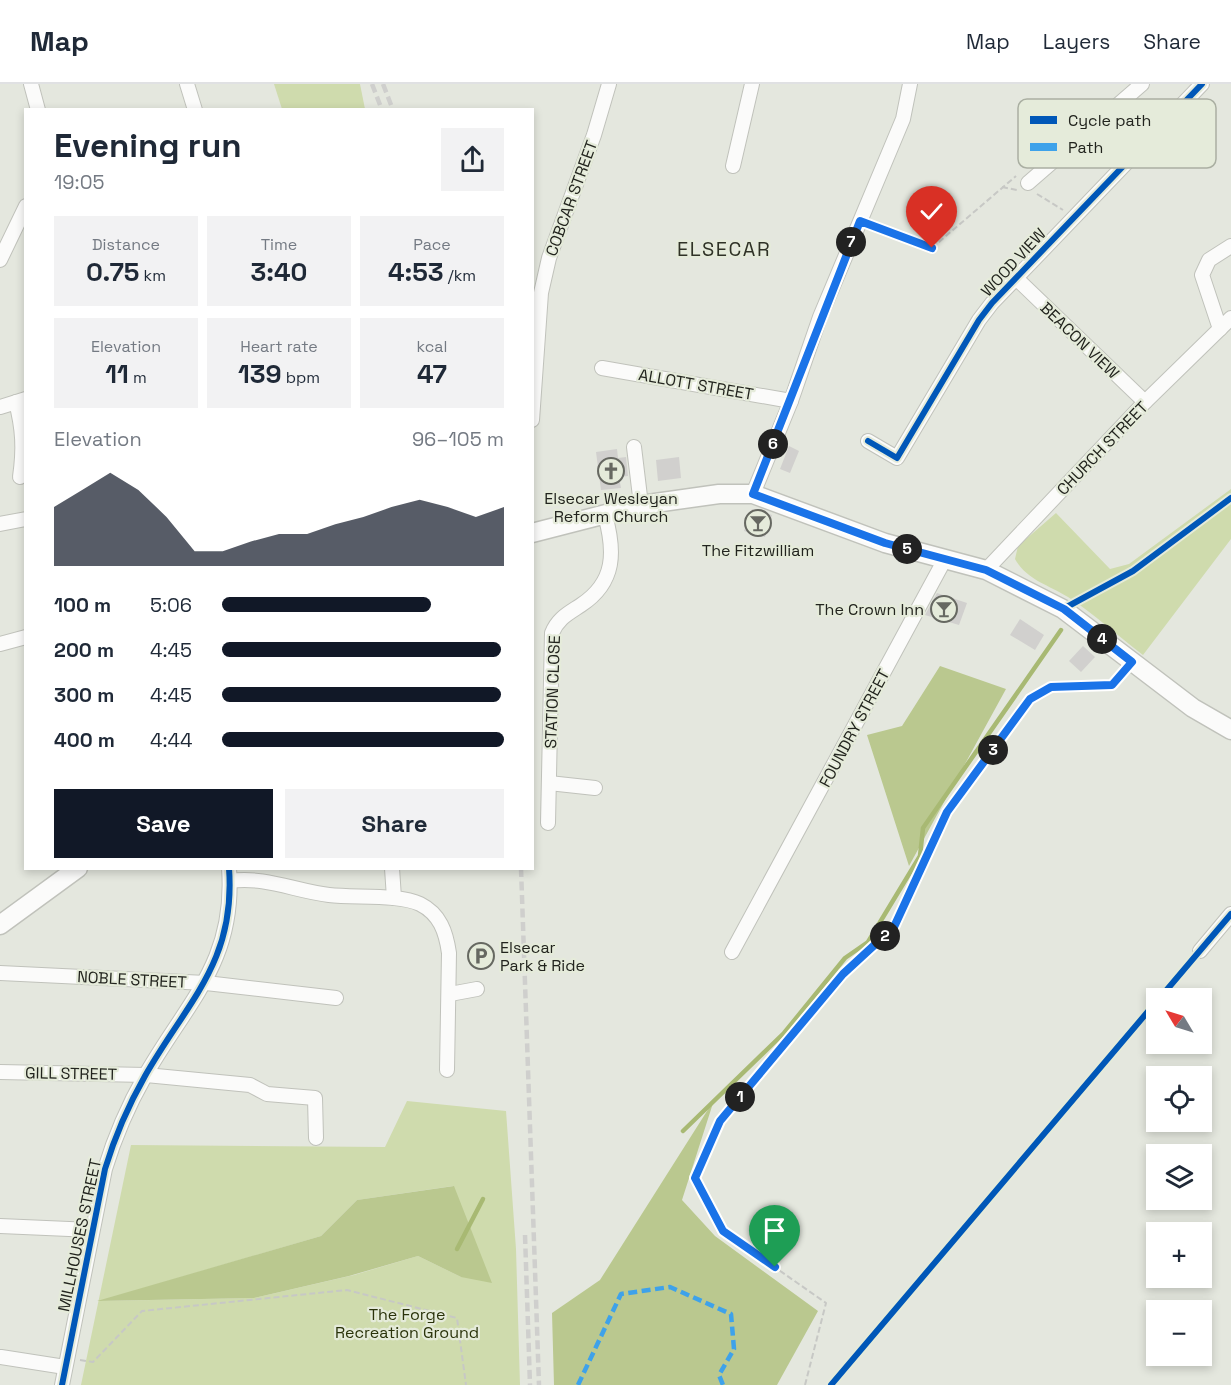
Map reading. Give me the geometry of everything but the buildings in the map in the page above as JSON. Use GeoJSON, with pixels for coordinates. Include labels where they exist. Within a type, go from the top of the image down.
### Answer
{"type":"FeatureCollection","features":[{"type":"Feature","properties":{"kind":"main road"},"geometry":{"type":"LineString","coordinates":[[534,532],[641,505],[718,494],[753,494],[885,543],[986,570],[1064,609],[1192,708],[1231,730]]}},
{"type":"Feature","properties":{"kind":"main road"},"geometry":{"type":"LineString","coordinates":[[0,925],[75,870]]}},
{"type":"Feature","properties":{"kind":"street"},"geometry":{"type":"LineString","coordinates":[[31,84],[37,108]]}},
{"type":"Feature","properties":{"kind":"street"},"geometry":{"type":"LineString","coordinates":[[188,84],[194,108]]}},
{"type":"Feature","properties":{"kind":"street","name":"COBCAR STREET"},"geometry":{"type":"LineString","coordinates":[[534,392],[541,293],[549,258],[594,135],[609,84]]}},
{"type":"Feature","properties":{"kind":"street"},"geometry":{"type":"LineString","coordinates":[[733,165],[752,84]]}},
{"type":"Feature","properties":{"kind":"street"},"geometry":{"type":"LineString","coordinates":[[753,494],[791,401],[820,317],[903,119],[910,84]]}},
{"type":"Feature","properties":{"kind":"street"},"geometry":{"type":"LineString","coordinates":[[1126,99],[1142,84]]}},
{"type":"Feature","properties":{"kind":"street","name":"WOOD VIEW"},"geometry":{"type":"LineString","coordinates":[[1188,99],[1202,84]]}},
{"type":"Feature","properties":{"kind":"street"},"geometry":{"type":"LineString","coordinates":[[1028,189],[1051,168]]}},
{"type":"Feature","properties":{"kind":"street","name":"WOOD VIEW"},"geometry":{"type":"LineString","coordinates":[[868,441],[897,458],[979,320],[1121,168]]}},
{"type":"Feature","properties":{"kind":"street"},"geometry":{"type":"LineString","coordinates":[[0,260],[24,210]]}},
{"type":"Feature","properties":{"kind":"street"},"geometry":{"type":"LineString","coordinates":[[1220,329],[1202,275],[1209,260],[1231,246]]}},
{"type":"Feature","properties":{"kind":"street","name":"BEACON VIEW"},"geometry":{"type":"LineString","coordinates":[[1016,278],[1144,402]]}},
{"type":"Feature","properties":{"kind":"street","name":"CHURCH STREET"},"geometry":{"type":"LineString","coordinates":[[986,570],[1144,402],[1231,318]]}},
{"type":"Feature","properties":{"kind":"street","name":"ALLOTT STREET"},"geometry":{"type":"LineString","coordinates":[[602,368],[791,401]]}},
{"type":"Feature","properties":{"kind":"street"},"geometry":{"type":"LineString","coordinates":[[0,406],[21,401],[24,447],[20,477]]}},
{"type":"Feature","properties":{"kind":"street"},"geometry":{"type":"LineString","coordinates":[[634,447],[641,505]]}},
{"type":"Feature","properties":{"kind":"street","name":"STATION CLOSE"},"geometry":{"type":"LineString","coordinates":[[548,823],[552,633],[562,618],[592,597],[607,579],[611,569],[613,549],[605,514]]}},
{"type":"Feature","properties":{"kind":"street"},"geometry":{"type":"LineString","coordinates":[[0,524],[24,519]]}},
{"type":"Feature","properties":{"kind":"street","name":"FOUNDRY STREET"},"geometry":{"type":"LineString","coordinates":[[732,952],[945,559]]}},
{"type":"Feature","properties":{"kind":"street"},"geometry":{"type":"LineString","coordinates":[[0,644],[24,638]]}},
{"type":"Feature","properties":{"kind":"street"},"geometry":{"type":"LineString","coordinates":[[549,783],[595,788]]}},
{"type":"Feature","properties":{"kind":"street"},"geometry":{"type":"LineString","coordinates":[[392,870],[394,898]]}},
{"type":"Feature","properties":{"kind":"street"},"geometry":{"type":"LineString","coordinates":[[230,875],[328,895],[394,898],[421,905],[437,917],[443,927],[449,953],[447,1070]]}},
{"type":"Feature","properties":{"kind":"street","name":"MILLHOUSES STREET"},"geometry":{"type":"LineString","coordinates":[[62,1385],[92,1230],[116,1134],[146,1075],[206,982],[224,939],[229,909],[230,875]]}},
{"type":"Feature","properties":{"kind":"street"},"geometry":{"type":"LineString","coordinates":[[1200,951],[1231,914]]}},
{"type":"Feature","properties":{"kind":"street","name":"NOBLE STREET"},"geometry":{"type":"LineString","coordinates":[[0,974],[206,982],[336,998]]}},
{"type":"Feature","properties":{"kind":"street"},"geometry":{"type":"LineString","coordinates":[[450,994],[477,990]]}},
{"type":"Feature","properties":{"kind":"street","name":"GILL STREET"},"geometry":{"type":"LineString","coordinates":[[0,1072],[146,1075],[250,1085],[267,1094],[315,1098],[316,1138]]}},
{"type":"Feature","properties":{"kind":"street"},"geometry":{"type":"LineString","coordinates":[[0,1226],[92,1230]]}},
{"type":"Feature","properties":{"kind":"street"},"geometry":{"type":"LineString","coordinates":[[1,1357],[66,1362]]}},
{"type":"Feature","properties":{"kind":"path"},"geometry":{"type":"LineString","coordinates":[[860,221],[932,248],[1019,173],[1028,189]]}},
{"type":"Feature","properties":{"kind":"path"},"geometry":{"type":"LineString","coordinates":[[1002,188],[1028,189],[1042,195],[1073,218]]}},
{"type":"Feature","properties":{"kind":"path"},"geometry":{"type":"LineString","coordinates":[[1219,507],[1230,499]]}},
{"type":"Feature","properties":{"kind":"path"},"geometry":{"type":"LineString","coordinates":[[805,1385],[826,1303],[723,1231],[695,1178],[720,1121],[843,974],[894,927],[947,812],[1030,699],[1051,687],[1112,685],[1132,662]]}},
{"type":"Feature","properties":{"kind":"path"},"geometry":{"type":"LineString","coordinates":[[66,1362],[93,1362],[142,1311],[347,1290],[458,1318],[466,1385]]}},
{"type":"Feature","properties":{"kind":"green space"},"geometry":{"type":"Polygon","coordinates":[[[274,84],[360,84],[365,108],[282,108],[274,84]]]}},
{"type":"Feature","properties":{"kind":"green space"},"geometry":{"type":"Polygon","coordinates":[[[1231,489],[1231,539],[1143,655],[1078,604],[1032,577],[1015,559],[1018,546],[1056,513],[1110,569],[1129,564],[1231,489]]]}},
{"type":"Feature","properties":{"kind":"green space"},"geometry":{"type":"Polygon","coordinates":[[[940,666],[1006,689],[909,866],[867,735],[902,726],[940,666]]]}},
{"type":"Feature","properties":{"kind":"green space"},"geometry":{"type":"Polygon","coordinates":[[[714,1100],[682,1200],[715,1236],[818,1311],[777,1385],[554,1385],[552,1313],[600,1280],[714,1100]]]}},
{"type":"Feature","properties":{"kind":"green space","name":"The Forge Recreation Ground"},"geometry":{"type":"Polygon","coordinates":[[[407,1101],[506,1111],[516,1249],[520,1385],[81,1385],[131,1145],[385,1147],[407,1101]],[[453,1186],[357,1200],[321,1236],[100,1301],[254,1298],[354,1275],[418,1256],[461,1277],[453,1186]]]}},
{"type":"Feature","properties":{"kind":"green space"},"geometry":{"type":"Polygon","coordinates":[[[454,1186],[492,1283],[461,1277],[418,1256],[349,1276],[254,1298],[97,1301],[321,1236],[357,1200],[454,1186]]]}},
{"type":"Feature","properties":{"kind":"waterway"},"geometry":{"type":"LineString","coordinates":[[683,1131],[784,1033],[845,958],[868,942],[920,856],[923,828],[1061,630]]}},
{"type":"Feature","properties":{"kind":"waterway"},"geometry":{"type":"LineString","coordinates":[[457,1249],[483,1199]]}},
{"type":"Feature","properties":{"kind":"railway"},"geometry":{"type":"LineString","coordinates":[[372,84],[381,108]]}},
{"type":"Feature","properties":{"kind":"railway"},"geometry":{"type":"LineString","coordinates":[[383,84],[392,108]]}},
{"type":"Feature","properties":{"kind":"railway"},"geometry":{"type":"LineString","coordinates":[[521,870],[539,1385]]}},
{"type":"Feature","properties":{"kind":"railway"},"geometry":{"type":"LineString","coordinates":[[525,1235],[530,1385]]}},
{"type":"Feature","properties":{"kind":"marked path"},"geometry":{"type":"LineString","coordinates":[[578,1385],[621,1294],[670,1287],[731,1314],[734,1349],[719,1375],[723,1385]]}},
{"type":"Feature","properties":{"kind":"cycle path"},"geometry":{"type":"LineString","coordinates":[[1188,99],[1202,84]]}},
{"type":"Feature","properties":{"kind":"cycle path"},"geometry":{"type":"LineString","coordinates":[[868,441],[897,458],[979,320],[992,303],[1121,168]]}},
{"type":"Feature","properties":{"kind":"cycle path"},"geometry":{"type":"LineString","coordinates":[[1063,609],[1133,571],[1231,498]]}},
{"type":"Feature","properties":{"kind":"cycle path"},"geometry":{"type":"LineString","coordinates":[[62,1385],[105,1169],[122,1121],[139,1087],[192,1002],[217,956],[225,930],[229,901],[229,870]]}},
{"type":"Feature","properties":{"kind":"cycle path"},"geometry":{"type":"LineString","coordinates":[[1168,988],[1231,914]]}},
{"type":"Feature","properties":{"kind":"cycle path"},"geometry":{"type":"LineString","coordinates":[[831,1385],[1146,1014]]}},
{"type":"Feature","properties":{"kind":"place","name":"Elsecar Wesleyan Reform Church"},"geometry":{"type":"Point","coordinates":[611,471]}},
{"type":"Feature","properties":{"kind":"place","name":"The Fitzwilliam"},"geometry":{"type":"Point","coordinates":[758,523]}},
{"type":"Feature","properties":{"kind":"place","name":"The Crown Inn"},"geometry":{"type":"Point","coordinates":[944,609]}},
{"type":"Feature","properties":{"kind":"place","name":"Elsecar Park & Ride"},"geometry":{"type":"Point","coordinates":[481,956]}},
{"type":"Feature","properties":{"kind":"district","name":"ELSECAR"},"geometry":{"type":"Point","coordinates":[724,249]}},
{"type":"Feature","properties":{"kind":"route"},"geometry":{"type":"LineString","coordinates":[[775,1267],[723,1231],[695,1178],[720,1121],[843,974],[894,927],[947,812],[1030,699],[1051,687],[1112,685],[1132,662],[1064,609],[986,570],[885,543],[753,494],[791,401],[820,317],[860,221],[932,248]]}}]}
